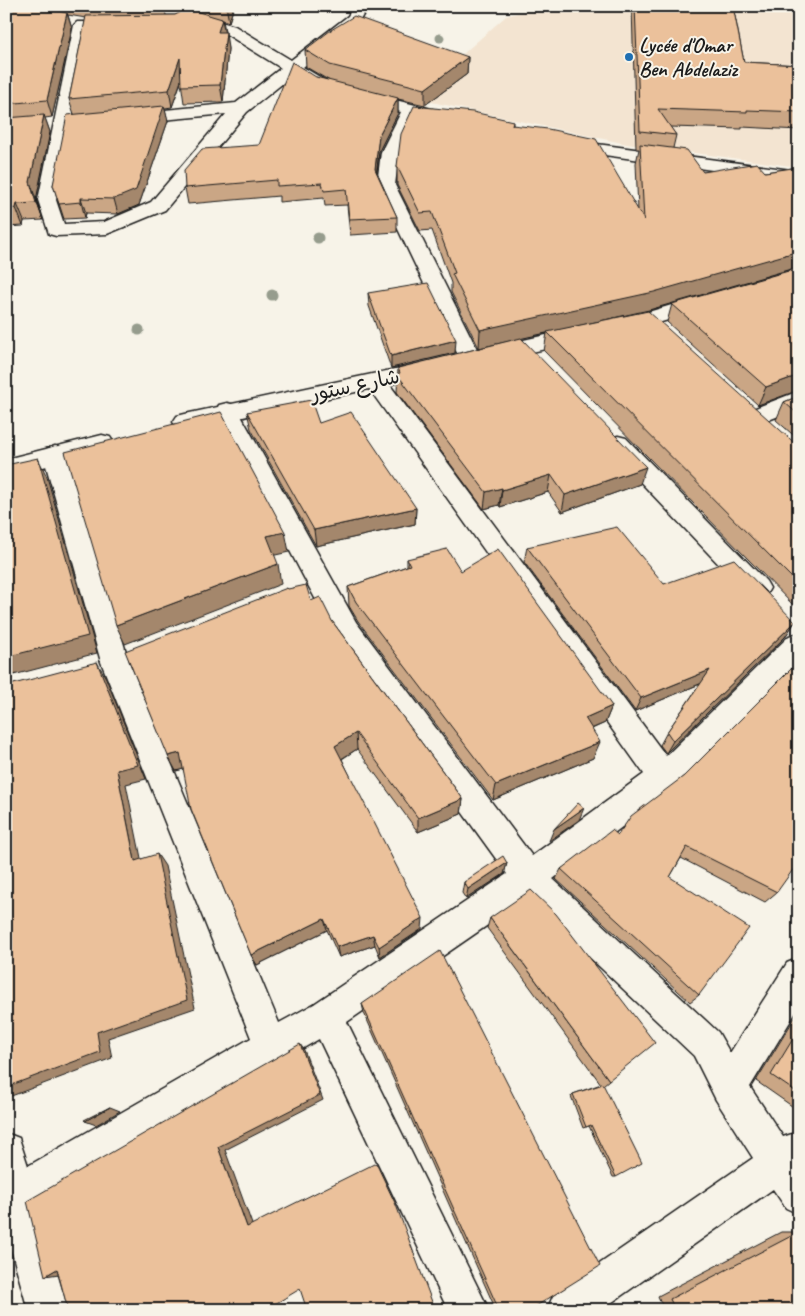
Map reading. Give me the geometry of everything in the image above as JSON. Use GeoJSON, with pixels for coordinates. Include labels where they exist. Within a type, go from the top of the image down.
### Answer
{"type":"FeatureCollection","features":[{"type":"Feature","properties":{"kind":"street"},"geometry":{"type":"LineString","coordinates":[[148,6],[229,29],[324,87],[467,123]]}},
{"type":"Feature","properties":{"kind":"street"},"geometry":{"type":"LineString","coordinates":[[64,20],[87,24],[62,124],[47,200],[56,230],[107,228],[158,206],[240,108],[354,19],[361,6]]}},
{"type":"Feature","properties":{"kind":"street"},"geometry":{"type":"LineString","coordinates":[[151,24],[210,24]]}},
{"type":"Feature","properties":{"kind":"street"},"geometry":{"type":"LineString","coordinates":[[112,120],[240,108]]}},
{"type":"Feature","properties":{"kind":"street"},"geometry":{"type":"LineString","coordinates":[[410,109],[390,152],[386,185],[471,359]]}},
{"type":"Feature","properties":{"kind":"street"},"geometry":{"type":"LineString","coordinates":[[43,126],[82,122]]}},
{"type":"Feature","properties":{"kind":"street"},"geometry":{"type":"LineString","coordinates":[[555,142],[584,149],[799,177]]}},
{"type":"Feature","properties":{"kind":"street","name":"شارع ستور"},"geometry":{"type":"LineString","coordinates":[[170,426],[227,412],[376,382],[524,346],[648,319],[723,297]]}},
{"type":"Feature","properties":{"kind":"street"},"geometry":{"type":"LineString","coordinates":[[648,319],[669,338]]}},
{"type":"Feature","properties":{"kind":"street"},"geometry":{"type":"LineString","coordinates":[[524,346],[544,368]]}},
{"type":"Feature","properties":{"kind":"street"},"geometry":{"type":"LineString","coordinates":[[376,382],[664,777]]}},
{"type":"Feature","properties":{"kind":"street"},"geometry":{"type":"LineString","coordinates":[[756,417],[799,399]]}},
{"type":"Feature","properties":{"kind":"street"},"geometry":{"type":"LineString","coordinates":[[227,412],[309,585],[346,630],[529,878],[706,1044],[729,1087],[790,1156],[799,1196]]}},
{"type":"Feature","properties":{"kind":"street"},"geometry":{"type":"LineString","coordinates":[[599,424],[771,602]]}},
{"type":"Feature","properties":{"kind":"street"},"geometry":{"type":"LineString","coordinates":[[6,468],[122,438]]}},
{"type":"Feature","properties":{"kind":"street"},"geometry":{"type":"LineString","coordinates":[[55,455],[125,658],[271,1046]]}},
{"type":"Feature","properties":{"kind":"street"},"geometry":{"type":"LineString","coordinates":[[11,1197],[326,1016],[529,878],[664,777],[796,633]]}},
{"type":"Feature","properties":{"kind":"street"},"geometry":{"type":"LineString","coordinates":[[88,669],[125,658]]}},
{"type":"Feature","properties":{"kind":"street"},"geometry":{"type":"LineString","coordinates":[[729,1087],[799,975]]}},
{"type":"Feature","properties":{"kind":"street"},"geometry":{"type":"LineString","coordinates":[[326,1016],[469,1310]]}},
{"type":"Feature","properties":{"kind":"street"},"geometry":{"type":"LineString","coordinates":[[6,1151],[11,1197],[48,1310]]}},
{"type":"Feature","properties":{"kind":"street"},"geometry":{"type":"LineString","coordinates":[[567,1310],[790,1156]]}},
{"type":"Feature","properties":{"kind":"shaded area","name":"Lycée d'Omar Ben Abdelaziz"},"geometry":{"type":"Polygon","coordinates":[[[544,6],[799,6],[799,167],[627,144],[413,98],[506,16],[544,6]]]}},
{"type":"Feature","properties":{"kind":"building"},"geometry":{"type":"Polygon","coordinates":[[[6,6],[36,6],[67,13],[47,100],[6,104],[6,6]]]}},
{"type":"Feature","properties":{"kind":"building"},"geometry":{"type":"Polygon","coordinates":[[[635,6],[733,6],[744,62],[799,65],[799,112],[658,109],[676,135],[640,131],[635,6]]]}},
{"type":"Feature","properties":{"kind":"building"},"geometry":{"type":"Polygon","coordinates":[[[185,8],[222,19],[218,32],[226,32],[220,85],[181,86],[180,58],[169,90],[69,99],[86,16],[175,15],[185,8]]]}},
{"type":"Feature","properties":{"kind":"building"},"geometry":{"type":"Polygon","coordinates":[[[354,16],[468,57],[425,89],[330,65],[305,50],[331,30],[354,16]]]}},
{"type":"Feature","properties":{"kind":"building"},"geometry":{"type":"Polygon","coordinates":[[[292,62],[316,77],[398,98],[379,135],[375,169],[397,217],[349,219],[346,189],[324,191],[322,183],[277,186],[277,180],[185,188],[184,170],[202,149],[259,145],[292,62]]]}},
{"type":"Feature","properties":{"kind":"building"},"geometry":{"type":"Polygon","coordinates":[[[164,106],[136,190],[114,199],[81,198],[81,202],[59,204],[53,185],[67,115],[164,106]]]}},
{"type":"Feature","properties":{"kind":"building"},"geometry":{"type":"Polygon","coordinates":[[[414,106],[473,112],[513,121],[512,125],[548,129],[596,139],[644,220],[640,144],[687,150],[703,172],[757,163],[765,172],[799,167],[799,251],[654,292],[480,330],[452,274],[455,273],[432,212],[420,213],[397,166],[401,134],[414,106]]]}},
{"type":"Feature","properties":{"kind":"building"},"geometry":{"type":"Polygon","coordinates":[[[44,115],[30,182],[36,203],[17,204],[16,208],[6,209],[6,118],[44,115]]]}},
{"type":"Feature","properties":{"kind":"building"},"geometry":{"type":"Polygon","coordinates":[[[799,268],[799,375],[766,387],[672,304],[799,268]]]}},
{"type":"Feature","properties":{"kind":"building"},"geometry":{"type":"Polygon","coordinates":[[[428,283],[456,340],[391,356],[368,293],[428,283]]]}},
{"type":"Feature","properties":{"kind":"building"},"geometry":{"type":"Polygon","coordinates":[[[648,311],[799,447],[799,585],[547,332],[648,311]]]}},
{"type":"Feature","properties":{"kind":"building"},"geometry":{"type":"Polygon","coordinates":[[[521,338],[646,467],[565,495],[551,475],[502,490],[502,488],[486,492],[397,374],[400,373],[398,368],[521,338]]]}},
{"type":"Feature","properties":{"kind":"building"},"geometry":{"type":"Polygon","coordinates":[[[799,396],[799,415],[784,402],[799,396]]]}},
{"type":"Feature","properties":{"kind":"building"},"geometry":{"type":"Polygon","coordinates":[[[311,400],[319,423],[351,412],[416,508],[314,530],[247,412],[311,400]]]}},
{"type":"Feature","properties":{"kind":"building"},"geometry":{"type":"Polygon","coordinates":[[[221,412],[285,532],[267,536],[278,564],[116,625],[65,452],[221,412]]]}},
{"type":"Feature","properties":{"kind":"building"},"geometry":{"type":"Polygon","coordinates":[[[38,458],[88,636],[6,657],[6,465],[38,458]]]}},
{"type":"Feature","properties":{"kind":"building"},"geometry":{"type":"Polygon","coordinates":[[[617,527],[664,584],[734,559],[795,622],[673,741],[667,732],[710,670],[641,698],[527,547],[617,527]]]}},
{"type":"Feature","properties":{"kind":"building"},"geometry":{"type":"Polygon","coordinates":[[[447,549],[461,571],[498,549],[612,706],[585,718],[600,742],[496,785],[356,602],[348,587],[410,565],[407,559],[447,549]]]}},
{"type":"Feature","properties":{"kind":"building"},"geometry":{"type":"Polygon","coordinates":[[[306,585],[311,601],[320,597],[332,621],[463,799],[418,818],[356,733],[335,746],[423,918],[379,947],[373,935],[337,947],[324,919],[251,955],[191,809],[180,753],[168,756],[125,651],[287,588],[306,585]]]}},
{"type":"Feature","properties":{"kind":"building"},"geometry":{"type":"Polygon","coordinates":[[[799,661],[799,856],[795,863],[797,864],[777,892],[687,847],[670,877],[749,928],[699,995],[561,869],[612,830],[618,835],[631,816],[684,776],[799,661]]]}},
{"type":"Feature","properties":{"kind":"building"},"geometry":{"type":"Polygon","coordinates":[[[97,662],[138,765],[117,770],[135,861],[157,854],[187,1000],[97,1032],[100,1052],[6,1087],[6,686],[97,662]]]}},
{"type":"Feature","properties":{"kind":"building"},"geometry":{"type":"Polygon","coordinates":[[[578,803],[584,808],[554,829],[578,803]]]}},
{"type":"Feature","properties":{"kind":"building"},"geometry":{"type":"Polygon","coordinates":[[[503,856],[507,863],[468,889],[464,882],[503,856]]]}},
{"type":"Feature","properties":{"kind":"building"},"geometry":{"type":"Polygon","coordinates":[[[531,890],[556,914],[655,1043],[609,1080],[490,918],[531,890]]]}},
{"type":"Feature","properties":{"kind":"building"},"geometry":{"type":"Polygon","coordinates":[[[440,951],[600,1266],[530,1310],[499,1310],[362,1004],[440,951]]]}},
{"type":"Feature","properties":{"kind":"building"},"geometry":{"type":"Polygon","coordinates":[[[799,1029],[799,1094],[771,1075],[799,1029]]]}},
{"type":"Feature","properties":{"kind":"building"},"geometry":{"type":"Polygon","coordinates":[[[300,1044],[320,1095],[218,1147],[247,1227],[376,1163],[396,1205],[435,1310],[307,1310],[300,1289],[265,1310],[68,1310],[57,1269],[45,1276],[27,1201],[300,1044]]]}},
{"type":"Feature","properties":{"kind":"building"},"geometry":{"type":"Polygon","coordinates":[[[603,1084],[642,1163],[616,1177],[591,1125],[586,1127],[573,1094],[603,1084]]]}},
{"type":"Feature","properties":{"kind":"building"},"geometry":{"type":"Polygon","coordinates":[[[110,1107],[85,1121],[84,1120],[110,1107]]]}},
{"type":"Feature","properties":{"kind":"building"},"geometry":{"type":"Polygon","coordinates":[[[799,1232],[799,1310],[675,1310],[670,1299],[799,1232]]]}},
{"type":"Feature","properties":{"kind":"place","name":"Lycée d'Omar Ben Abdelaziz"},"geometry":{"type":"Point","coordinates":[629,57]}}]}
